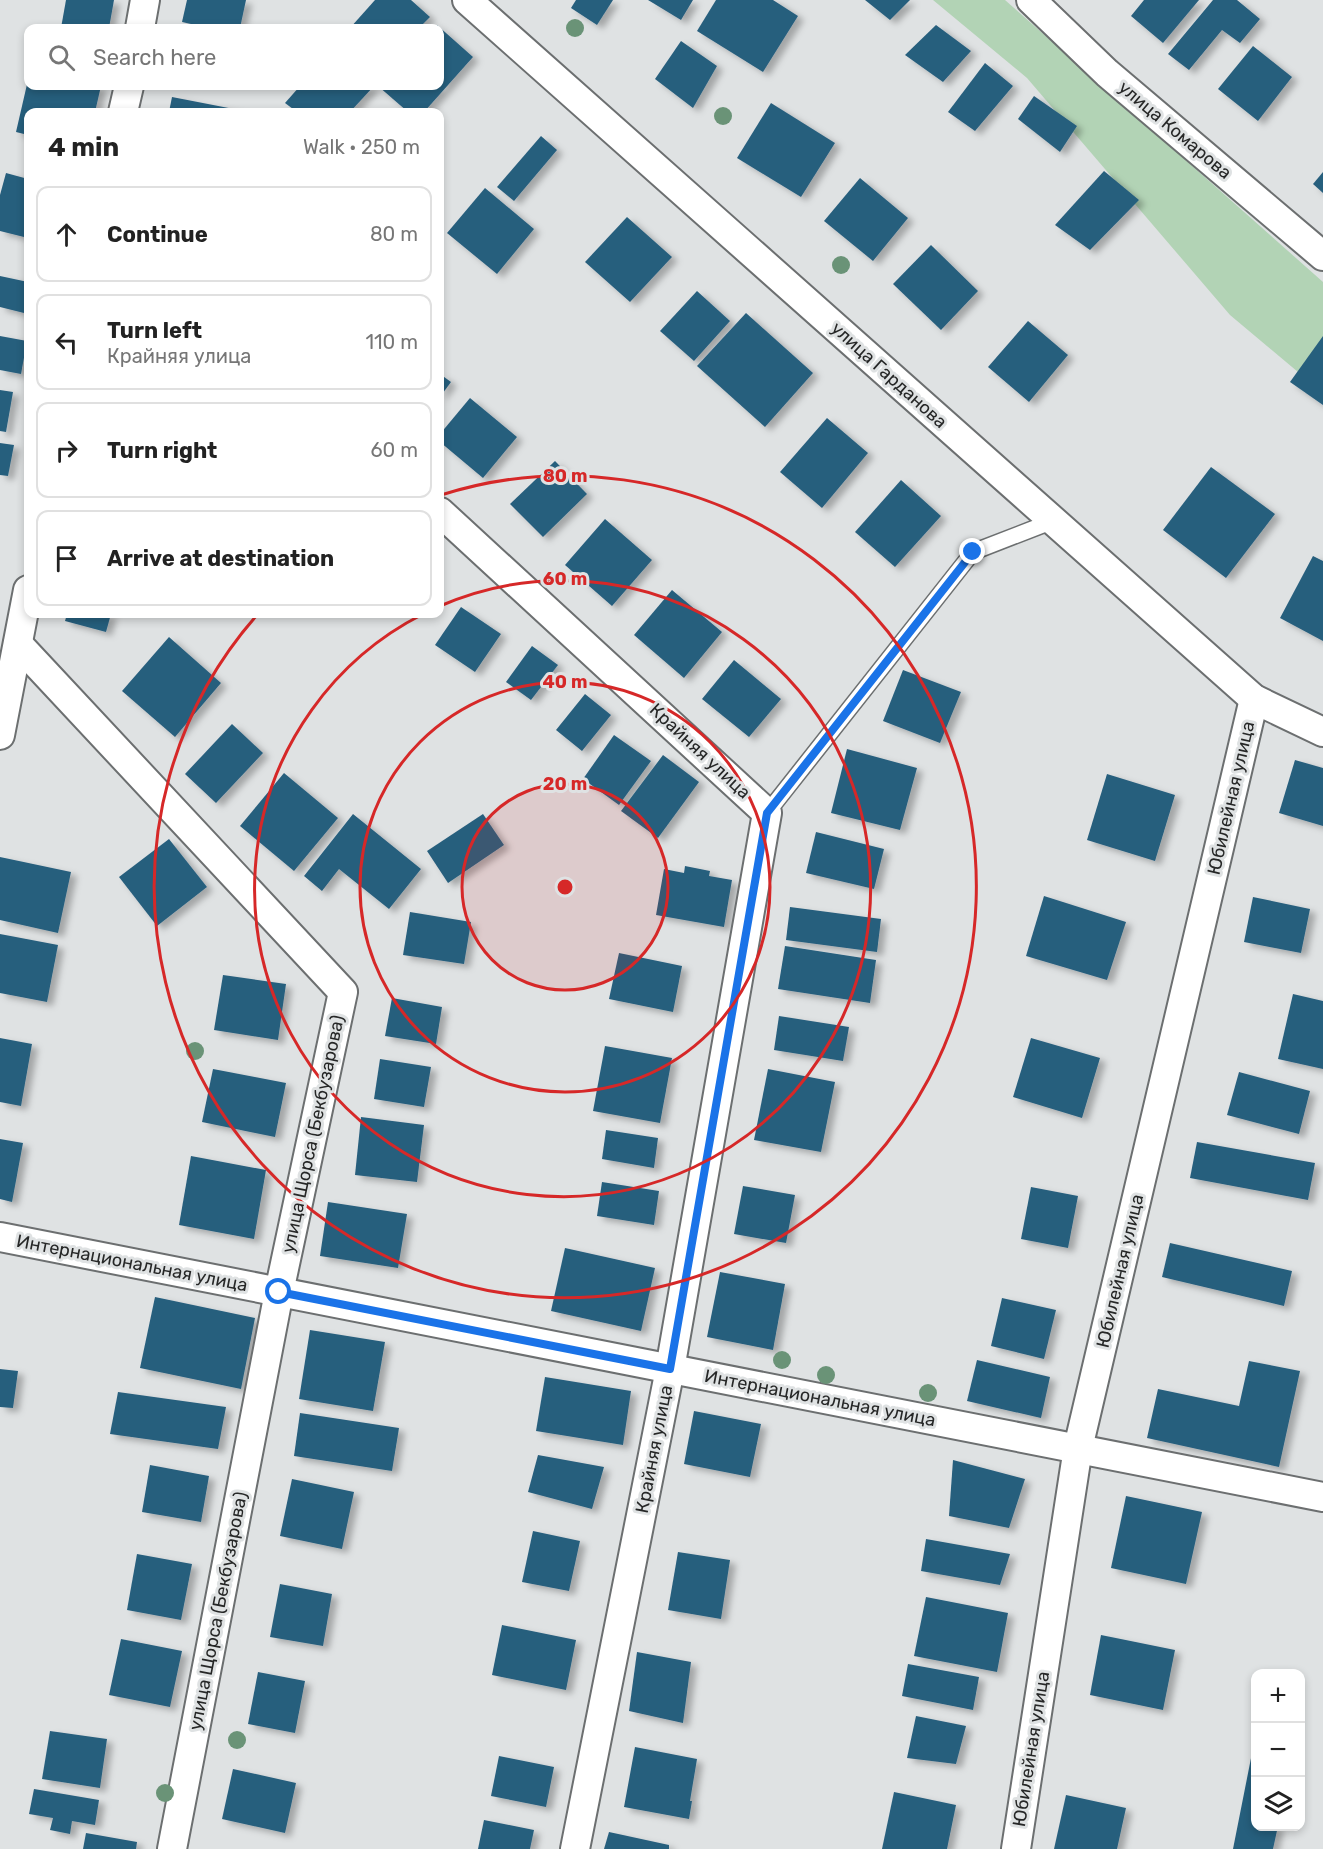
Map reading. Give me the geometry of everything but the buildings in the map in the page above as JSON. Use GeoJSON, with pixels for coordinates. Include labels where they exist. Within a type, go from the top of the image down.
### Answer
{"type":"FeatureCollection","features":[{"type":"Feature","properties":{"kind":"street"},"geometry":{"type":"LineString","coordinates":[[141,24],[145,0]]}},
{"type":"Feature","properties":{"kind":"street","name":"улица Гарданова"},"geometry":{"type":"LineString","coordinates":[[467,0],[1254,699],[1323,732]]}},
{"type":"Feature","properties":{"kind":"street","name":"улица Комарова"},"geometry":{"type":"LineString","coordinates":[[1031,0],[1107,73],[1323,256]]}},
{"type":"Feature","properties":{"kind":"street"},"geometry":{"type":"LineString","coordinates":[[124,108],[128,90]]}},
{"type":"Feature","properties":{"kind":"street","name":"Крайняя улица"},"geometry":{"type":"LineString","coordinates":[[444,516],[767,813],[670,1369],[575,1849]]}},
{"type":"Feature","properties":{"kind":"street"},"geometry":{"type":"LineString","coordinates":[[0,735],[24,612]]}},
{"type":"Feature","properties":{"kind":"street","name":"улица Щорса (Бекбузарова)"},"geometry":{"type":"LineString","coordinates":[[18,644],[343,992],[279,1292],[172,1849]]}},
{"type":"Feature","properties":{"kind":"street","name":"Юбилейная улица"},"geometry":{"type":"LineString","coordinates":[[1016,1849],[1078,1448],[1254,699]]}},
{"type":"Feature","properties":{"kind":"street","name":"Интернациональная улица"},"geometry":{"type":"LineString","coordinates":[[0,1237],[1323,1497]]}},
{"type":"Feature","properties":{"kind":"lane"},"geometry":{"type":"LineString","coordinates":[[767,813],[973,552],[1053,521]]}},
{"type":"Feature","properties":{"kind":"green space"},"geometry":{"type":"Polygon","coordinates":[[[933,0],[1005,0],[1323,282],[1323,393],[1230,315],[1027,78],[933,0]]]}},
{"type":"Feature","properties":{"kind":"route"},"geometry":{"type":"LineString","coordinates":[[279,1292],[670,1369],[767,813],[973,552]]}}]}
